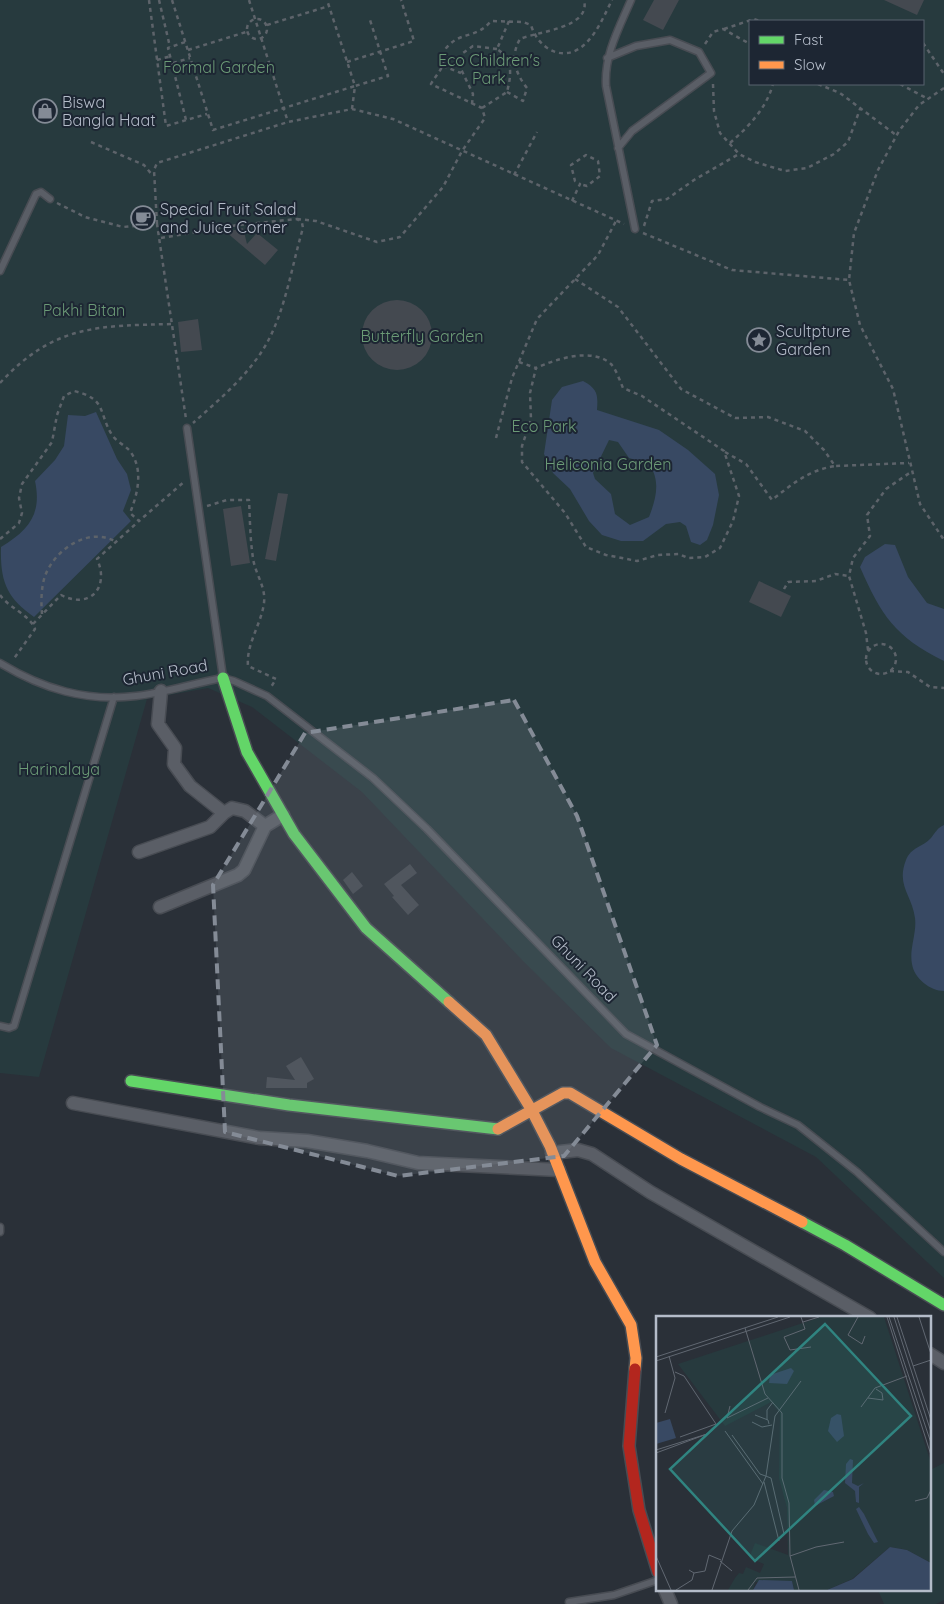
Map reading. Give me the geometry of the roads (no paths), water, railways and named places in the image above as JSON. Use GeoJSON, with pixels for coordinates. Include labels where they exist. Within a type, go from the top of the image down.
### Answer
{"type":"FeatureCollection","features":[{"type":"Feature","properties":{"kind":"street","name":"Ghuni Road"},"geometry":{"type":"LineString","coordinates":[[223,678],[247,752],[294,834],[366,928],[486,1035],[532,1111],[551,1150],[595,1262],[631,1325],[636,1358],[629,1446],[639,1510],[656,1567]]}},
{"type":"Feature","properties":{"kind":"street"},"geometry":{"type":"LineString","coordinates":[[161,690],[158,724],[175,748],[174,764],[190,786],[224,813]]}},
{"type":"Feature","properties":{"kind":"street"},"geometry":{"type":"LineString","coordinates":[[139,852],[210,827],[232,808],[240,809],[265,826]]}},
{"type":"Feature","properties":{"kind":"street"},"geometry":{"type":"LineString","coordinates":[[160,907],[238,875],[244,870],[265,826],[283,815]]}},
{"type":"Feature","properties":{"kind":"street"},"geometry":{"type":"LineString","coordinates":[[131,1081],[289,1105],[492,1130],[498,1129],[563,1093],[570,1093],[681,1159],[845,1245],[944,1304]]}},
{"type":"Feature","properties":{"kind":"street"},"geometry":{"type":"LineString","coordinates":[[73,1103],[260,1138],[307,1141],[359,1150],[418,1163],[559,1170]]}},
{"type":"Feature","properties":{"kind":"street"},"geometry":{"type":"LineString","coordinates":[[551,1150],[578,1150],[592,1154],[650,1192],[867,1316]]}},
{"type":"Feature","properties":{"kind":"street"},"geometry":{"type":"LineString","coordinates":[[932,1355],[944,1363]]}},
{"type":"Feature","properties":{"kind":"street"},"geometry":{"type":"LineString","coordinates":[[666,1592],[671,1604]]}},
{"type":"Feature","properties":{"kind":"lane"},"geometry":{"type":"LineString","coordinates":[[631,0],[607,58],[606,86],[635,229]]}},
{"type":"Feature","properties":{"kind":"lane"},"geometry":{"type":"LineString","coordinates":[[607,58],[636,46],[670,40],[699,52],[711,73],[632,131],[618,148]]}},
{"type":"Feature","properties":{"kind":"lane"},"geometry":{"type":"LineString","coordinates":[[0,271],[36,194],[40,192],[50,199]]}},
{"type":"Feature","properties":{"kind":"lane"},"geometry":{"type":"LineString","coordinates":[[187,428],[223,678]]}},
{"type":"Feature","properties":{"kind":"lane","name":"Ghuni Road"},"geometry":{"type":"LineString","coordinates":[[0,664],[71,695],[96,698],[137,696],[223,678],[234,680],[266,696],[373,778],[427,829],[626,1034],[743,1098],[798,1125],[857,1172],[944,1252]]}},
{"type":"Feature","properties":{"kind":"lane"},"geometry":{"type":"LineString","coordinates":[[0,1026],[9,1028],[14,1026],[114,698]]}},
{"type":"Feature","properties":{"kind":"lane"},"geometry":{"type":"LineString","coordinates":[[0,1227],[0,1232]]}},
{"type":"Feature","properties":{"kind":"lane"},"geometry":{"type":"LineString","coordinates":[[569,1602],[614,1595],[656,1581]]}},
{"type":"Feature","properties":{"kind":"water"},"geometry":{"type":"Polygon","coordinates":[[[583,381],[592,387],[596,393],[597,410],[659,430],[688,450],[715,474],[719,495],[713,525],[707,540],[700,545],[691,542],[686,526],[680,522],[666,524],[643,541],[621,541],[602,535],[589,521],[570,489],[553,473],[544,454],[552,400],[562,387],[583,381]],[[609,440],[593,473],[595,479],[611,494],[615,514],[630,525],[649,517],[654,504],[656,483],[653,470],[649,464],[629,458],[618,442],[609,440]]]}},
{"type":"Feature","properties":{"kind":"water"},"geometry":{"type":"Polygon","coordinates":[[[96,412],[117,459],[127,474],[131,490],[123,511],[131,521],[34,617],[17,603],[7,588],[2,570],[1,547],[19,534],[31,520],[37,503],[35,481],[55,460],[64,446],[68,415],[85,416],[96,412]]]}},
{"type":"Feature","properties":{"kind":"water"},"geometry":{"type":"Polygon","coordinates":[[[885,544],[895,545],[908,577],[927,603],[944,609],[944,661],[913,643],[901,633],[891,623],[875,599],[860,567],[865,557],[885,544]]]}},
{"type":"Feature","properties":{"kind":"water"},"geometry":{"type":"Polygon","coordinates":[[[944,825],[944,991],[928,986],[919,979],[913,969],[911,953],[915,918],[904,883],[903,869],[911,852],[928,841],[944,825]]]}},
{"type":"Feature","properties":{"kind":"place","name":"Biswa Bangla Haat"},"geometry":{"type":"Point","coordinates":[45,111]}},
{"type":"Feature","properties":{"kind":"place","name":"Special Fruit Salad and Juice Corner"},"geometry":{"type":"Point","coordinates":[143,218]}},
{"type":"Feature","properties":{"kind":"place","name":"Scultpture Garden"},"geometry":{"type":"Point","coordinates":[759,340]}},
{"type":"Feature","properties":{"kind":"park label","name":"Formal Garden"},"geometry":{"type":"Point","coordinates":[219,67]}},
{"type":"Feature","properties":{"kind":"park label","name":"Eco Children's Park"},"geometry":{"type":"Point","coordinates":[489,69]}},
{"type":"Feature","properties":{"kind":"park label","name":"Pakhi Bitan"},"geometry":{"type":"Point","coordinates":[84,310]}},
{"type":"Feature","properties":{"kind":"park label","name":"Butterfly Garden"},"geometry":{"type":"Point","coordinates":[422,336]}},
{"type":"Feature","properties":{"kind":"park label","name":"Eco Park"},"geometry":{"type":"Point","coordinates":[544,426]}},
{"type":"Feature","properties":{"kind":"park label","name":"Heliconia Garden"},"geometry":{"type":"Point","coordinates":[608,464]}},
{"type":"Feature","properties":{"kind":"park label","name":"Harinalaya"},"geometry":{"type":"Point","coordinates":[59,769]}}]}
